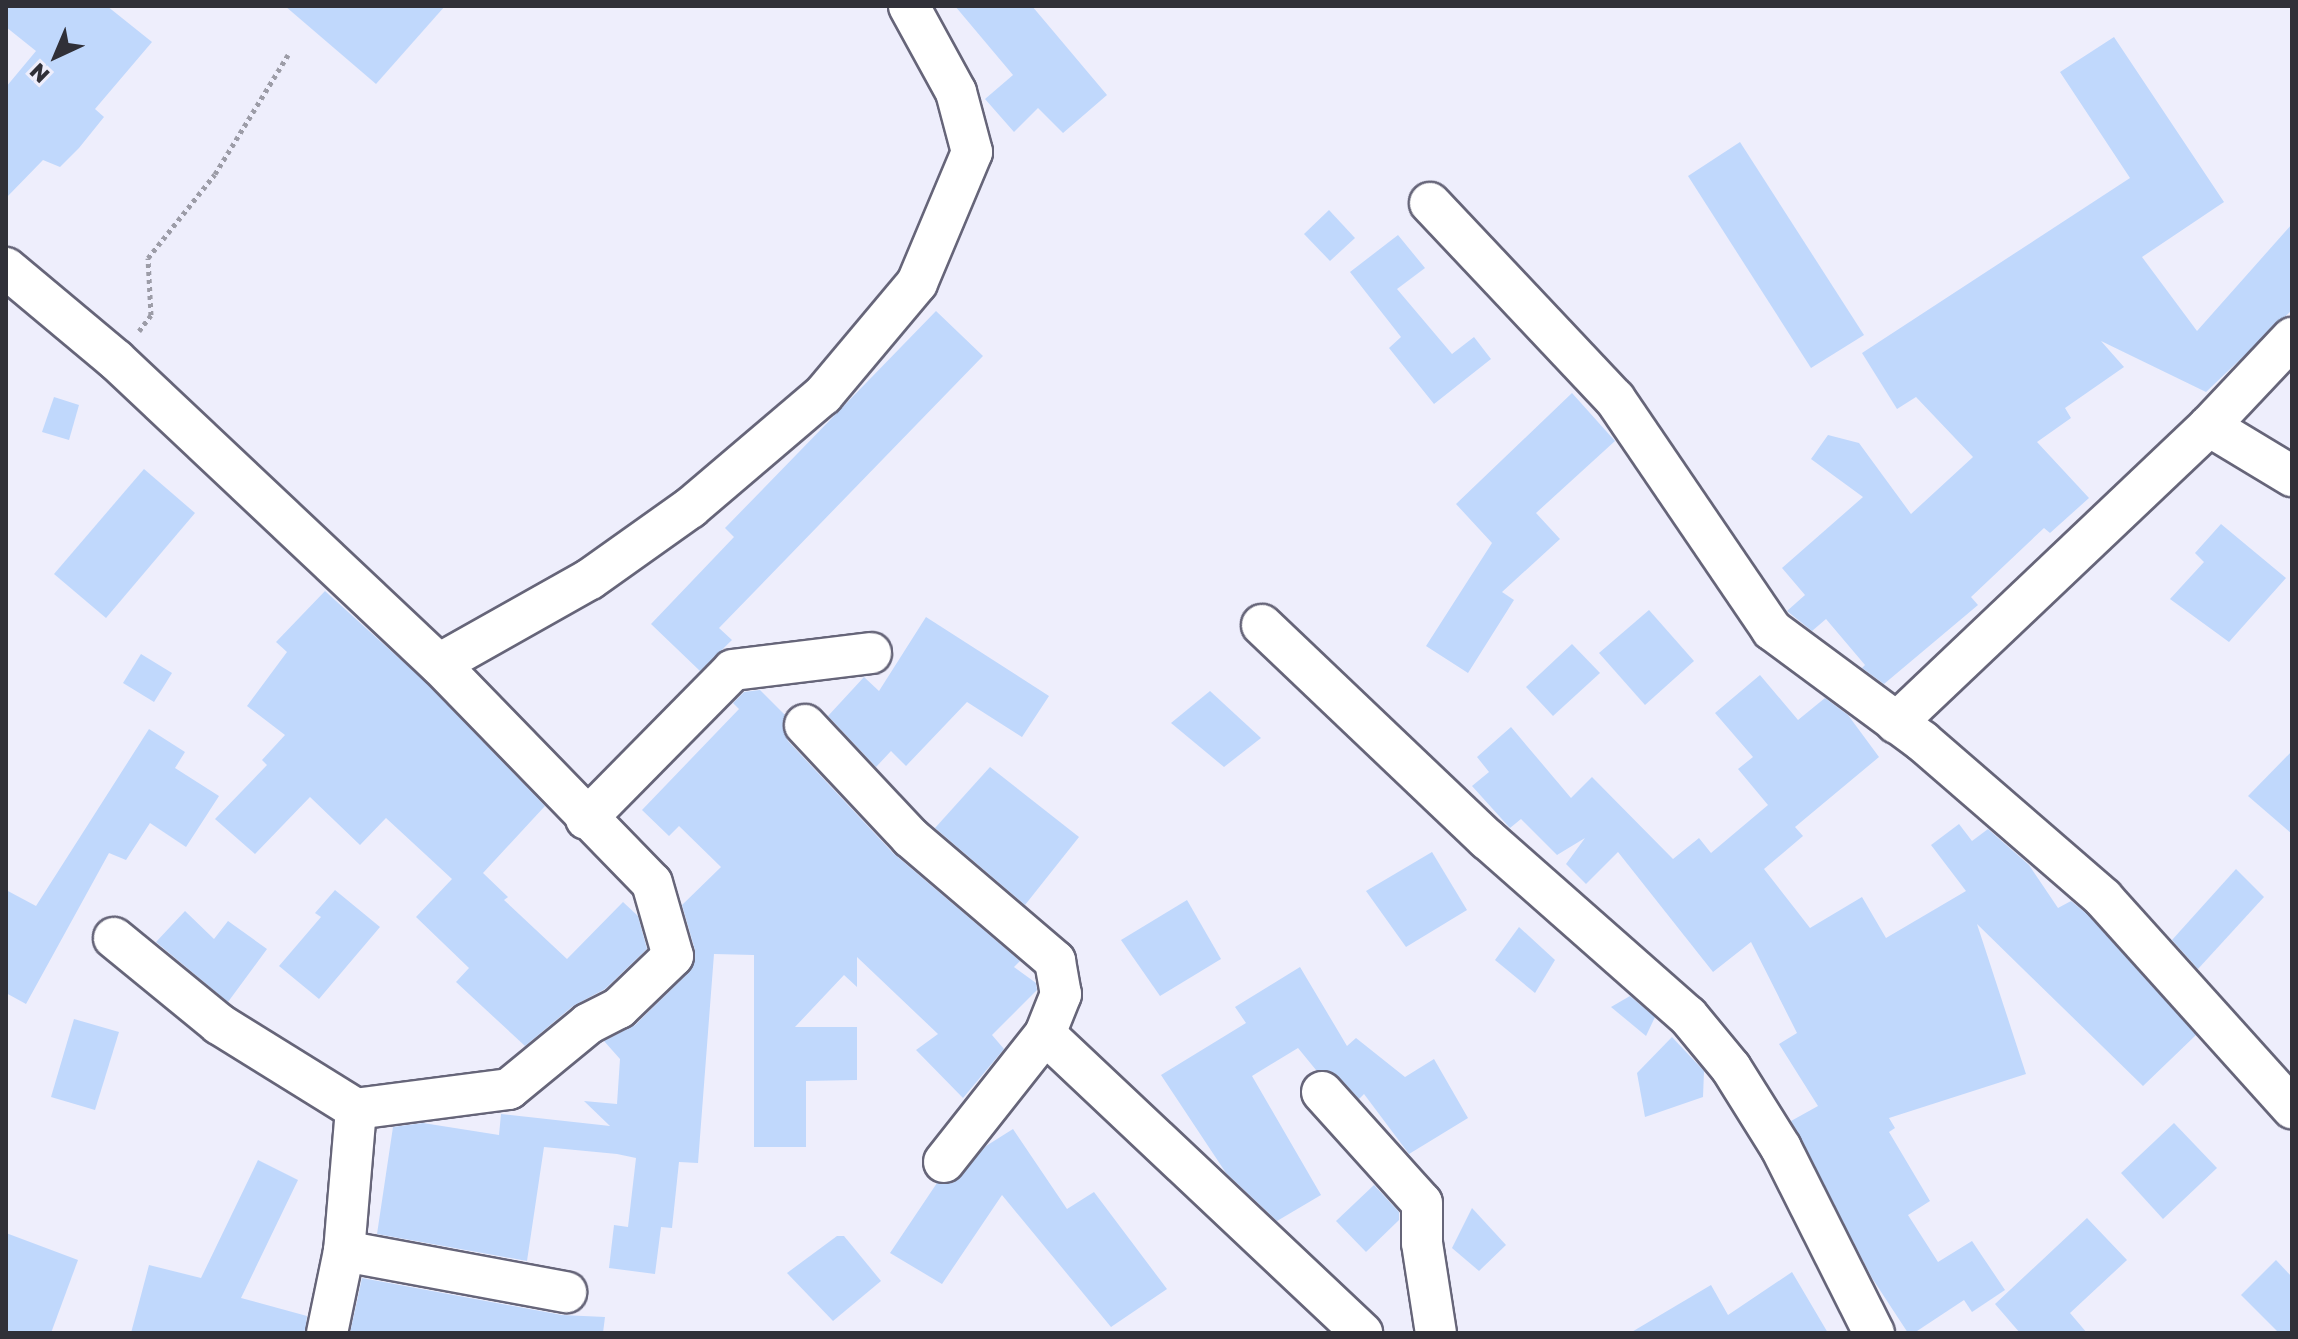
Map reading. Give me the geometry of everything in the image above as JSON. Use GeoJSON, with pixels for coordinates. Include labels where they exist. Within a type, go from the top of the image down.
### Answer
{"type":"FeatureCollection","features":[{"type":"Feature","properties":{"kind":"street"},"geometry":{"type":"LineString","coordinates":[[439,664],[590,579],[690,508],[823,395],[917,283],[972,152],[956,92],[909,6]]}},
{"type":"Feature","properties":{"kind":"street"},"geometry":{"type":"LineString","coordinates":[[1430,203],[1615,399],[1772,630],[1896,723],[2103,898],[2292,1108]]}},
{"type":"Feature","properties":{"kind":"street"},"geometry":{"type":"LineString","coordinates":[[6,268],[116,360],[439,664],[586,819],[652,883],[673,956],[639,992],[588,1024],[509,1089],[356,1109],[219,1024],[114,938]]}},
{"type":"Feature","properties":{"kind":"street"},"geometry":{"type":"LineString","coordinates":[[1896,723],[2209,426],[2292,338]]}},
{"type":"Feature","properties":{"kind":"street"},"geometry":{"type":"LineString","coordinates":[[2209,426],[2292,476]]}},
{"type":"Feature","properties":{"kind":"street"},"geometry":{"type":"LineString","coordinates":[[1262,625],[1487,839],[1688,1016],[1731,1068],[1781,1148],[1874,1333]]}},
{"type":"Feature","properties":{"kind":"street"},"geometry":{"type":"LineString","coordinates":[[586,819],[733,670],[871,653]]}},
{"type":"Feature","properties":{"kind":"street"},"geometry":{"type":"LineString","coordinates":[[805,725],[910,837],[1055,961],[1061,994],[1045,1034],[944,1162]]}},
{"type":"Feature","properties":{"kind":"street"},"geometry":{"type":"LineString","coordinates":[[1045,1034],[1362,1333]]}},
{"type":"Feature","properties":{"kind":"street"},"geometry":{"type":"LineString","coordinates":[[1322,1092],[1422,1203],[1422,1243],[1436,1333]]}},
{"type":"Feature","properties":{"kind":"street"},"geometry":{"type":"LineString","coordinates":[[327,1333],[344,1251],[356,1109]]}},
{"type":"Feature","properties":{"kind":"street"},"geometry":{"type":"LineString","coordinates":[[344,1251],[566,1292]]}},
{"type":"Feature","properties":{"kind":"path"},"geometry":{"type":"LineString","coordinates":[[116,360],[151,315],[148,258],[215,174],[288,55]]}},
{"type":"Feature","properties":{"kind":"building"},"geometry":{"type":"Polygon","coordinates":[[[6,6],[107,6],[152,42],[95,109],[104,117],[79,148],[60,167],[43,160],[6,198],[6,87],[36,51],[6,27],[6,6]]]}},
{"type":"Feature","properties":{"kind":"building"},"geometry":{"type":"Polygon","coordinates":[[[285,6],[445,6],[376,84],[285,6]]]}},
{"type":"Feature","properties":{"kind":"building"},"geometry":{"type":"Polygon","coordinates":[[[955,6],[1032,6],[1107,95],[1063,133],[1038,108],[1014,132],[985,99],[1013,75],[955,6]]]}},
{"type":"Feature","properties":{"kind":"building"},"geometry":{"type":"Polygon","coordinates":[[[2114,37],[2224,202],[2142,257],[2197,331],[2292,224],[2292,310],[2206,392],[2101,341],[2124,367],[2065,408],[2071,418],[2037,442],[2089,498],[2050,533],[2044,528],[1971,597],[1978,605],[1884,684],[1862,668],[1865,665],[1826,619],[1812,631],[1787,611],[1805,595],[1782,568],[1863,497],[1811,459],[1828,435],[1859,443],[1911,514],[1973,457],[1916,397],[1897,409],[1862,353],[2130,178],[2060,72],[2114,37]]]}},
{"type":"Feature","properties":{"kind":"building"},"geometry":{"type":"Polygon","coordinates":[[[1740,142],[1864,335],[1811,368],[1688,176],[1740,142]]]}},
{"type":"Feature","properties":{"kind":"building"},"geometry":{"type":"Polygon","coordinates":[[[1329,210],[1355,238],[1330,261],[1304,234],[1329,210]]]}},
{"type":"Feature","properties":{"kind":"building"},"geometry":{"type":"Polygon","coordinates":[[[1398,235],[1425,268],[1397,289],[1452,354],[1474,337],[1491,359],[1434,404],[1389,348],[1401,337],[1350,272],[1398,235]]]}},
{"type":"Feature","properties":{"kind":"building"},"geometry":{"type":"Polygon","coordinates":[[[936,311],[983,356],[719,628],[732,640],[700,671],[651,624],[734,537],[725,528],[936,311]]]}},
{"type":"Feature","properties":{"kind":"building"},"geometry":{"type":"Polygon","coordinates":[[[1572,393],[1615,441],[1536,513],[1560,539],[1502,592],[1514,600],[1468,673],[1426,646],[1492,543],[1456,504],[1572,393]]]}},
{"type":"Feature","properties":{"kind":"building"},"geometry":{"type":"Polygon","coordinates":[[[54,397],[79,405],[69,440],[42,432],[54,397]]]}},
{"type":"Feature","properties":{"kind":"building"},"geometry":{"type":"Polygon","coordinates":[[[144,469],[195,513],[106,618],[54,574],[144,469]]]}},
{"type":"Feature","properties":{"kind":"building"},"geometry":{"type":"Polygon","coordinates":[[[2221,524],[2286,578],[2229,642],[2170,599],[2204,562],[2195,553],[2221,524]]]}},
{"type":"Feature","properties":{"kind":"building"},"geometry":{"type":"Polygon","coordinates":[[[325,591],[423,680],[545,806],[483,873],[508,897],[504,900],[567,959],[623,902],[638,916],[647,949],[605,989],[573,1006],[525,1046],[456,982],[469,968],[416,917],[452,879],[386,818],[360,845],[310,797],[255,854],[215,819],[267,765],[262,760],[285,735],[247,706],[287,652],[276,642],[325,591]]]}},
{"type":"Feature","properties":{"kind":"building"},"geometry":{"type":"Polygon","coordinates":[[[1649,610],[1694,661],[1645,705],[1599,653],[1649,610]]]}},
{"type":"Feature","properties":{"kind":"building"},"geometry":{"type":"Polygon","coordinates":[[[926,617],[1049,696],[1022,737],[967,702],[906,766],[891,751],[876,767],[828,716],[864,677],[879,691],[926,617]]]}},
{"type":"Feature","properties":{"kind":"building"},"geometry":{"type":"Polygon","coordinates":[[[1572,644],[1600,673],[1553,716],[1526,687],[1572,644]]]}},
{"type":"Feature","properties":{"kind":"building"},"geometry":{"type":"Polygon","coordinates":[[[141,654],[172,673],[154,702],[123,683],[141,654]]]}},
{"type":"Feature","properties":{"kind":"building"},"geometry":{"type":"Polygon","coordinates":[[[1760,675],[1798,720],[1825,698],[1848,715],[1879,757],[1795,827],[1803,836],[1764,869],[1810,928],[1862,897],[1886,938],[1966,891],[1931,845],[1959,824],[1972,841],[1988,829],[2029,865],[2058,908],[2071,901],[2087,914],[2196,1035],[2143,1086],[1977,924],[2026,1074],[1889,1118],[1895,1128],[1889,1132],[1930,1201],[1908,1215],[1938,1262],[1972,1241],[2005,1290],[1972,1312],[1964,1300],[1914,1333],[1908,1333],[1872,1278],[1791,1121],[1818,1106],[1779,1044],[1797,1033],[1751,942],[1713,972],[1618,852],[1586,884],[1566,864],[1585,838],[1557,855],[1521,819],[1510,828],[1472,786],[1489,772],[1477,757],[1511,727],[1571,798],[1592,777],[1673,859],[1699,838],[1711,853],[1768,805],[1738,769],[1753,757],[1715,713],[1760,675]]]}},
{"type":"Feature","properties":{"kind":"building"},"geometry":{"type":"Polygon","coordinates":[[[760,690],[785,715],[783,729],[788,741],[893,853],[1020,961],[1014,967],[1036,983],[1037,990],[992,1035],[1004,1049],[963,1098],[916,1050],[938,1034],[857,957],[857,987],[844,975],[795,1027],[857,1027],[857,1080],[806,1081],[806,1147],[754,1147],[754,955],[714,954],[698,1163],[679,1162],[672,1228],[661,1227],[655,1274],[609,1268],[614,1225],[628,1227],[636,1158],[617,1154],[544,1147],[527,1261],[377,1234],[393,1127],[423,1123],[499,1135],[501,1114],[610,1126],[584,1101],[617,1104],[620,1059],[604,1041],[635,1025],[689,972],[695,950],[682,905],[721,867],[679,826],[669,836],[642,810],[739,709],[733,703],[744,692],[760,690]]]}},
{"type":"Feature","properties":{"kind":"building"},"geometry":{"type":"Polygon","coordinates":[[[1210,691],[1261,738],[1224,767],[1171,723],[1210,691]]]}},
{"type":"Feature","properties":{"kind":"building"},"geometry":{"type":"Polygon","coordinates":[[[149,729],[185,752],[175,768],[219,796],[186,847],[150,823],[126,860],[109,853],[26,1004],[6,993],[6,890],[36,906],[149,729]]]}},
{"type":"Feature","properties":{"kind":"building"},"geometry":{"type":"Polygon","coordinates":[[[2292,751],[2292,834],[2248,796],[2292,751]]]}},
{"type":"Feature","properties":{"kind":"building"},"geometry":{"type":"Polygon","coordinates":[[[990,767],[1079,837],[1025,905],[935,828],[990,767]]]}},
{"type":"Feature","properties":{"kind":"building"},"geometry":{"type":"Polygon","coordinates":[[[1432,852],[1467,910],[1406,947],[1366,891],[1432,852]]]}},
{"type":"Feature","properties":{"kind":"building"},"geometry":{"type":"Polygon","coordinates":[[[2236,869],[2264,897],[2198,969],[2172,940],[2236,869]]]}},
{"type":"Feature","properties":{"kind":"building"},"geometry":{"type":"Polygon","coordinates":[[[335,890],[380,927],[319,999],[279,966],[321,917],[315,913],[335,890]]]}},
{"type":"Feature","properties":{"kind":"building"},"geometry":{"type":"Polygon","coordinates":[[[1187,900],[1221,959],[1160,996],[1121,940],[1187,900]]]}},
{"type":"Feature","properties":{"kind":"building"},"geometry":{"type":"Polygon","coordinates":[[[185,911],[214,939],[228,921],[267,949],[228,1002],[156,942],[185,911]]]}},
{"type":"Feature","properties":{"kind":"building"},"geometry":{"type":"Polygon","coordinates":[[[1519,927],[1555,960],[1535,993],[1495,960],[1519,927]]]}},
{"type":"Feature","properties":{"kind":"building"},"geometry":{"type":"Polygon","coordinates":[[[1300,967],[1347,1046],[1356,1038],[1405,1077],[1434,1059],[1468,1118],[1409,1154],[1364,1094],[1359,1099],[1338,1076],[1316,1070],[1298,1048],[1252,1076],[1321,1195],[1277,1221],[1226,1173],[1161,1075],[1246,1023],[1235,1007],[1300,967]]]}},
{"type":"Feature","properties":{"kind":"building"},"geometry":{"type":"Polygon","coordinates":[[[1630,996],[1655,1017],[1646,1036],[1611,1007],[1630,996]]]}},
{"type":"Feature","properties":{"kind":"building"},"geometry":{"type":"Polygon","coordinates":[[[74,1019],[119,1032],[95,1110],[51,1097],[74,1019]]]}},
{"type":"Feature","properties":{"kind":"building"},"geometry":{"type":"Polygon","coordinates":[[[1672,1037],[1704,1071],[1703,1097],[1645,1117],[1637,1073],[1672,1037]]]}},
{"type":"Feature","properties":{"kind":"building"},"geometry":{"type":"Polygon","coordinates":[[[2174,1123],[2217,1168],[2163,1219],[2121,1173],[2174,1123]]]}},
{"type":"Feature","properties":{"kind":"building"},"geometry":{"type":"Polygon","coordinates":[[[1013,1129],[1067,1209],[1094,1192],[1167,1289],[1111,1327],[1002,1195],[942,1284],[890,1253],[937,1183],[953,1183],[986,1146],[1013,1129]]]}},
{"type":"Feature","properties":{"kind":"building"},"geometry":{"type":"Polygon","coordinates":[[[258,1160],[298,1180],[241,1298],[307,1316],[305,1333],[131,1333],[149,1265],[201,1278],[258,1160]]]}},
{"type":"Feature","properties":{"kind":"building"},"geometry":{"type":"Polygon","coordinates":[[[1374,1185],[1399,1212],[1399,1220],[1366,1252],[1336,1221],[1374,1185]]]}},
{"type":"Feature","properties":{"kind":"building"},"geometry":{"type":"Polygon","coordinates":[[[1472,1208],[1506,1245],[1479,1271],[1452,1248],[1472,1208]]]}},
{"type":"Feature","properties":{"kind":"building"},"geometry":{"type":"Polygon","coordinates":[[[2087,1218],[2127,1260],[2070,1313],[2087,1333],[2020,1333],[1995,1304],[2087,1218]]]}},
{"type":"Feature","properties":{"kind":"building"},"geometry":{"type":"Polygon","coordinates":[[[6,1233],[78,1260],[51,1333],[6,1333],[6,1233]]]}},
{"type":"Feature","properties":{"kind":"building"},"geometry":{"type":"Polygon","coordinates":[[[837,1236],[844,1236],[881,1281],[833,1321],[787,1273],[837,1236]]]}},
{"type":"Feature","properties":{"kind":"building"},"geometry":{"type":"Polygon","coordinates":[[[2276,1260],[2292,1277],[2292,1333],[2279,1333],[2241,1295],[2276,1260]]]}},
{"type":"Feature","properties":{"kind":"building"},"geometry":{"type":"Polygon","coordinates":[[[1792,1272],[1828,1333],[1630,1333],[1711,1285],[1728,1315],[1792,1272]]]}},
{"type":"Feature","properties":{"kind":"building"},"geometry":{"type":"Polygon","coordinates":[[[362,1278],[562,1315],[605,1317],[603,1333],[350,1333],[362,1278]]]}}]}
